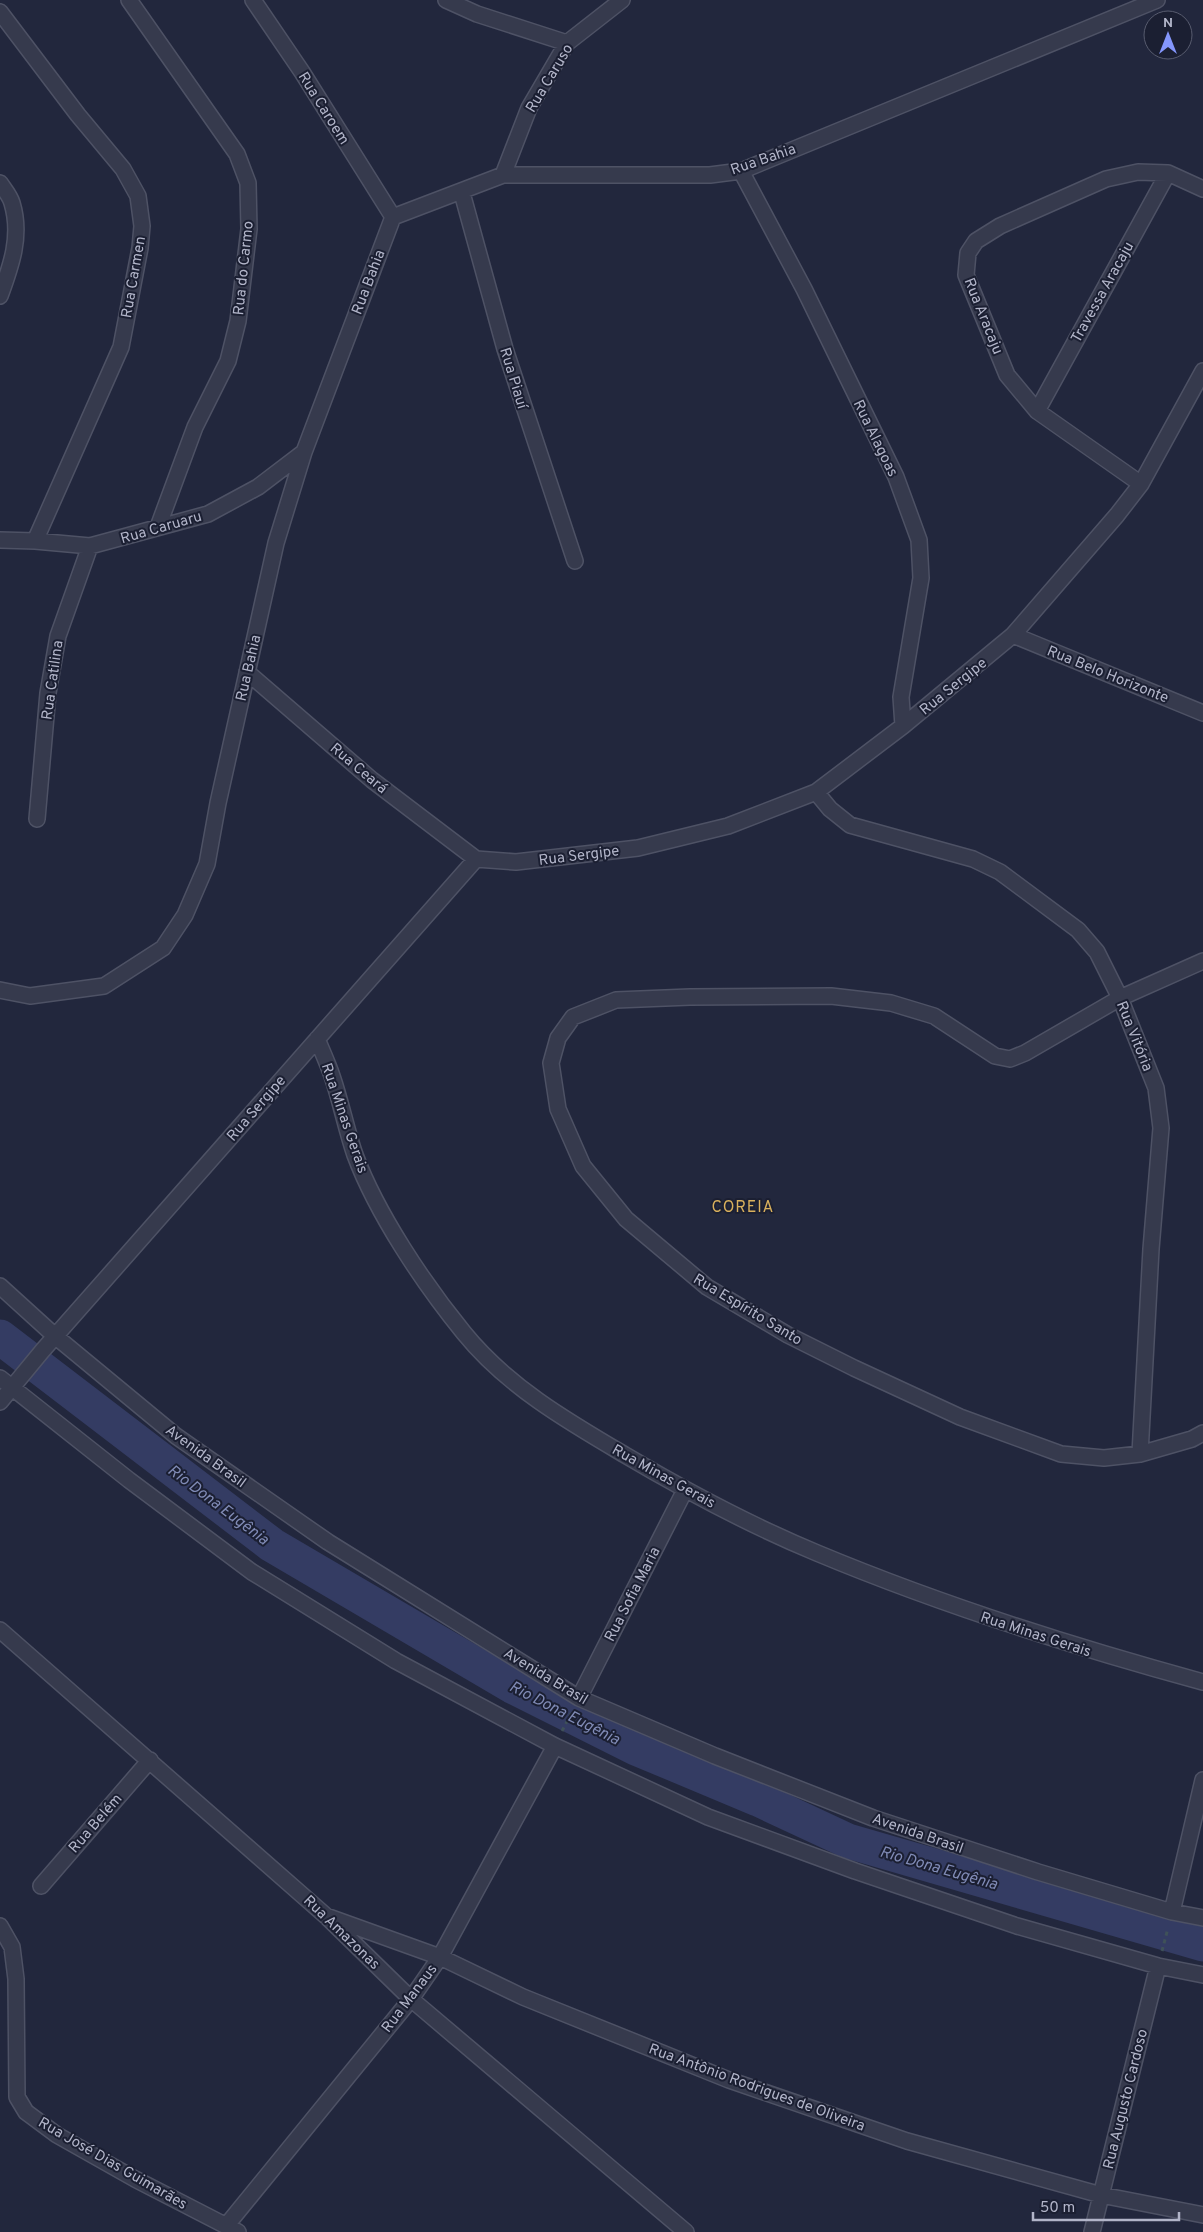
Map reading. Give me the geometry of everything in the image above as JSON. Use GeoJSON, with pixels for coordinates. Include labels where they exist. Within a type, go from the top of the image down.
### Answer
{"type":"FeatureCollection","features":[{"type":"Feature","properties":{"kind":"street","name":"Rua do Carmo"},"geometry":{"type":"LineString","coordinates":[[129,0],[237,154],[248,183],[249,229],[238,321],[228,361],[195,427],[158,527]]}},
{"type":"Feature","properties":{"kind":"street","name":"Rua Caroem"},"geometry":{"type":"LineString","coordinates":[[253,0],[302,72],[393,217]]}},
{"type":"Feature","properties":{"kind":"street"},"geometry":{"type":"LineString","coordinates":[[446,0],[477,14],[567,43]]}},
{"type":"Feature","properties":{"kind":"street","name":"Rua Caruso"},"geometry":{"type":"LineString","coordinates":[[503,176],[529,108],[567,43],[622,0]]}},
{"type":"Feature","properties":{"kind":"street","name":"Rua Bahia"},"geometry":{"type":"LineString","coordinates":[[0,990],[30,996],[104,986],[163,948],[186,915],[206,864],[276,543],[304,452],[393,217],[462,193],[503,176],[710,175],[741,171],[1157,0]]}},
{"type":"Feature","properties":{"kind":"street","name":"Rua Carmen"},"geometry":{"type":"LineString","coordinates":[[0,12],[78,115],[123,169],[138,196],[142,226],[140,248],[121,347],[35,541]]}},
{"type":"Feature","properties":{"kind":"street","name":"Rua Alagoas"},"geometry":{"type":"LineString","coordinates":[[741,171],[804,289],[896,477],[919,540],[920,578],[902,688],[903,726]]}},
{"type":"Feature","properties":{"kind":"street","name":"Rua Aracaju"},"geometry":{"type":"LineString","coordinates":[[1141,484],[1037,411],[1008,375],[966,275],[968,253],[976,241],[1000,226],[1106,179],[1138,172],[1168,173],[1203,189]]}},
{"type":"Feature","properties":{"kind":"street","name":"Travessa Aracaju"},"geometry":{"type":"LineString","coordinates":[[1037,411],[1168,173]]}},
{"type":"Feature","properties":{"kind":"street"},"geometry":{"type":"LineString","coordinates":[[0,183],[12,202],[16,226],[14,258],[0,296]]}},
{"type":"Feature","properties":{"kind":"street","name":"Rua Piauí"},"geometry":{"type":"LineString","coordinates":[[462,193],[505,349],[575,561]]}},
{"type":"Feature","properties":{"kind":"street","name":"Rua Sergipe"},"geometry":{"type":"LineString","coordinates":[[0,1402],[55,1336],[476,859],[516,862],[638,848],[728,826],[816,792],[903,726],[1013,635],[1117,515],[1141,484],[1203,371]]}},
{"type":"Feature","properties":{"kind":"street","name":"Rua Caruaru"},"geometry":{"type":"LineString","coordinates":[[0,540],[90,546],[208,514],[258,487],[304,452]]}},
{"type":"Feature","properties":{"kind":"street","name":"Rua Catilina"},"geometry":{"type":"LineString","coordinates":[[37,820],[48,692],[58,636],[90,546]]}},
{"type":"Feature","properties":{"kind":"street","name":"Rua Belo Horizonte"},"geometry":{"type":"LineString","coordinates":[[1013,635],[1203,713]]}},
{"type":"Feature","properties":{"kind":"street","name":"Rua Ceará"},"geometry":{"type":"LineString","coordinates":[[247,672],[372,780],[476,859]]}},
{"type":"Feature","properties":{"kind":"street","name":"Rua Vitória"},"geometry":{"type":"LineString","coordinates":[[816,792],[830,809],[850,825],[974,859],[1000,872],[1078,930],[1097,952],[1120,998],[1156,1088],[1161,1128],[1151,1249],[1140,1454]]}},
{"type":"Feature","properties":{"kind":"street"},"geometry":{"type":"LineString","coordinates":[[1120,998],[1203,961]]}},
{"type":"Feature","properties":{"kind":"street","name":"Rua Espírito Santo"},"geometry":{"type":"LineString","coordinates":[[1120,998],[1025,1053],[1010,1059],[996,1056],[934,1016],[891,1002],[831,996],[690,997],[616,1000],[574,1017],[558,1038],[551,1063],[558,1109],[583,1166],[626,1219],[707,1287],[788,1335],[960,1417],[1061,1454],[1104,1458],[1140,1454],[1192,1440],[1203,1433]]}},
{"type":"Feature","properties":{"kind":"street","name":"Rua Minas Gerais"},"geometry":{"type":"LineString","coordinates":[[317,1038],[332,1074],[356,1155],[381,1213],[425,1280],[464,1334],[513,1384],[583,1431],[685,1490],[814,1552],[982,1617],[1098,1653],[1203,1682]]}},
{"type":"Feature","properties":{"kind":"street","name":"Avenida Brasil"},"geometry":{"type":"LineString","coordinates":[[0,1286],[55,1336],[176,1436],[328,1542],[576,1702],[873,1818],[1171,1917],[1203,1918]]}},
{"type":"Feature","properties":{"kind":"street"},"geometry":{"type":"LineString","coordinates":[[0,1378],[15,1384],[252,1572],[396,1661],[558,1740],[708,1817],[1016,1926],[1159,1960],[1203,1975]]}},
{"type":"Feature","properties":{"kind":"street","name":"Rua Sofia Maria"},"geometry":{"type":"LineString","coordinates":[[576,1702],[685,1490]]}},
{"type":"Feature","properties":{"kind":"street","name":"Rua Amazonas"},"geometry":{"type":"LineString","coordinates":[[0,1630],[326,1916],[411,1999],[686,2232]]}},
{"type":"Feature","properties":{"kind":"street","name":"Rua Manaus"},"geometry":{"type":"LineString","coordinates":[[232,2229],[411,1999],[440,1957],[558,1740]]}},
{"type":"Feature","properties":{"kind":"street","name":"Rua Belém"},"geometry":{"type":"LineString","coordinates":[[41,1886],[150,1760]]}},
{"type":"Feature","properties":{"kind":"street"},"geometry":{"type":"LineString","coordinates":[[1171,1917],[1203,1780]]}},
{"type":"Feature","properties":{"kind":"street","name":"Rua Antônio Rodrigues de Oliveira"},"geometry":{"type":"LineString","coordinates":[[326,1916],[440,1957],[524,1997],[729,2080],[907,2141],[1100,2195],[1203,2215]]}},
{"type":"Feature","properties":{"kind":"street","name":"Rua José Dias Guimarães"},"geometry":{"type":"LineString","coordinates":[[0,1926],[12,1947],[16,1979],[18,2097],[26,2112],[57,2135],[135,2179],[232,2229]]}},
{"type":"Feature","properties":{"kind":"street","name":"Rua Augusto Cardoso"},"geometry":{"type":"LineString","coordinates":[[1092,2232],[1159,1960]]}},
{"type":"Feature","properties":{"kind":"path"},"geometry":{"type":"LineString","coordinates":[[558,1740],[576,1702]]}},
{"type":"Feature","properties":{"kind":"path"},"geometry":{"type":"LineString","coordinates":[[1159,1960],[1171,1917]]}},
{"type":"Feature","properties":{"kind":"waterway","name":"Rio Dona Eugênia"},"geometry":{"type":"LineString","coordinates":[[0,1337],[272,1545],[512,1686],[636,1748],[758,1799],[848,1841],[1203,1944]]}},
{"type":"Feature","properties":{"kind":"district","name":"COREIA"},"geometry":{"type":"Point","coordinates":[743,1206]}}]}
